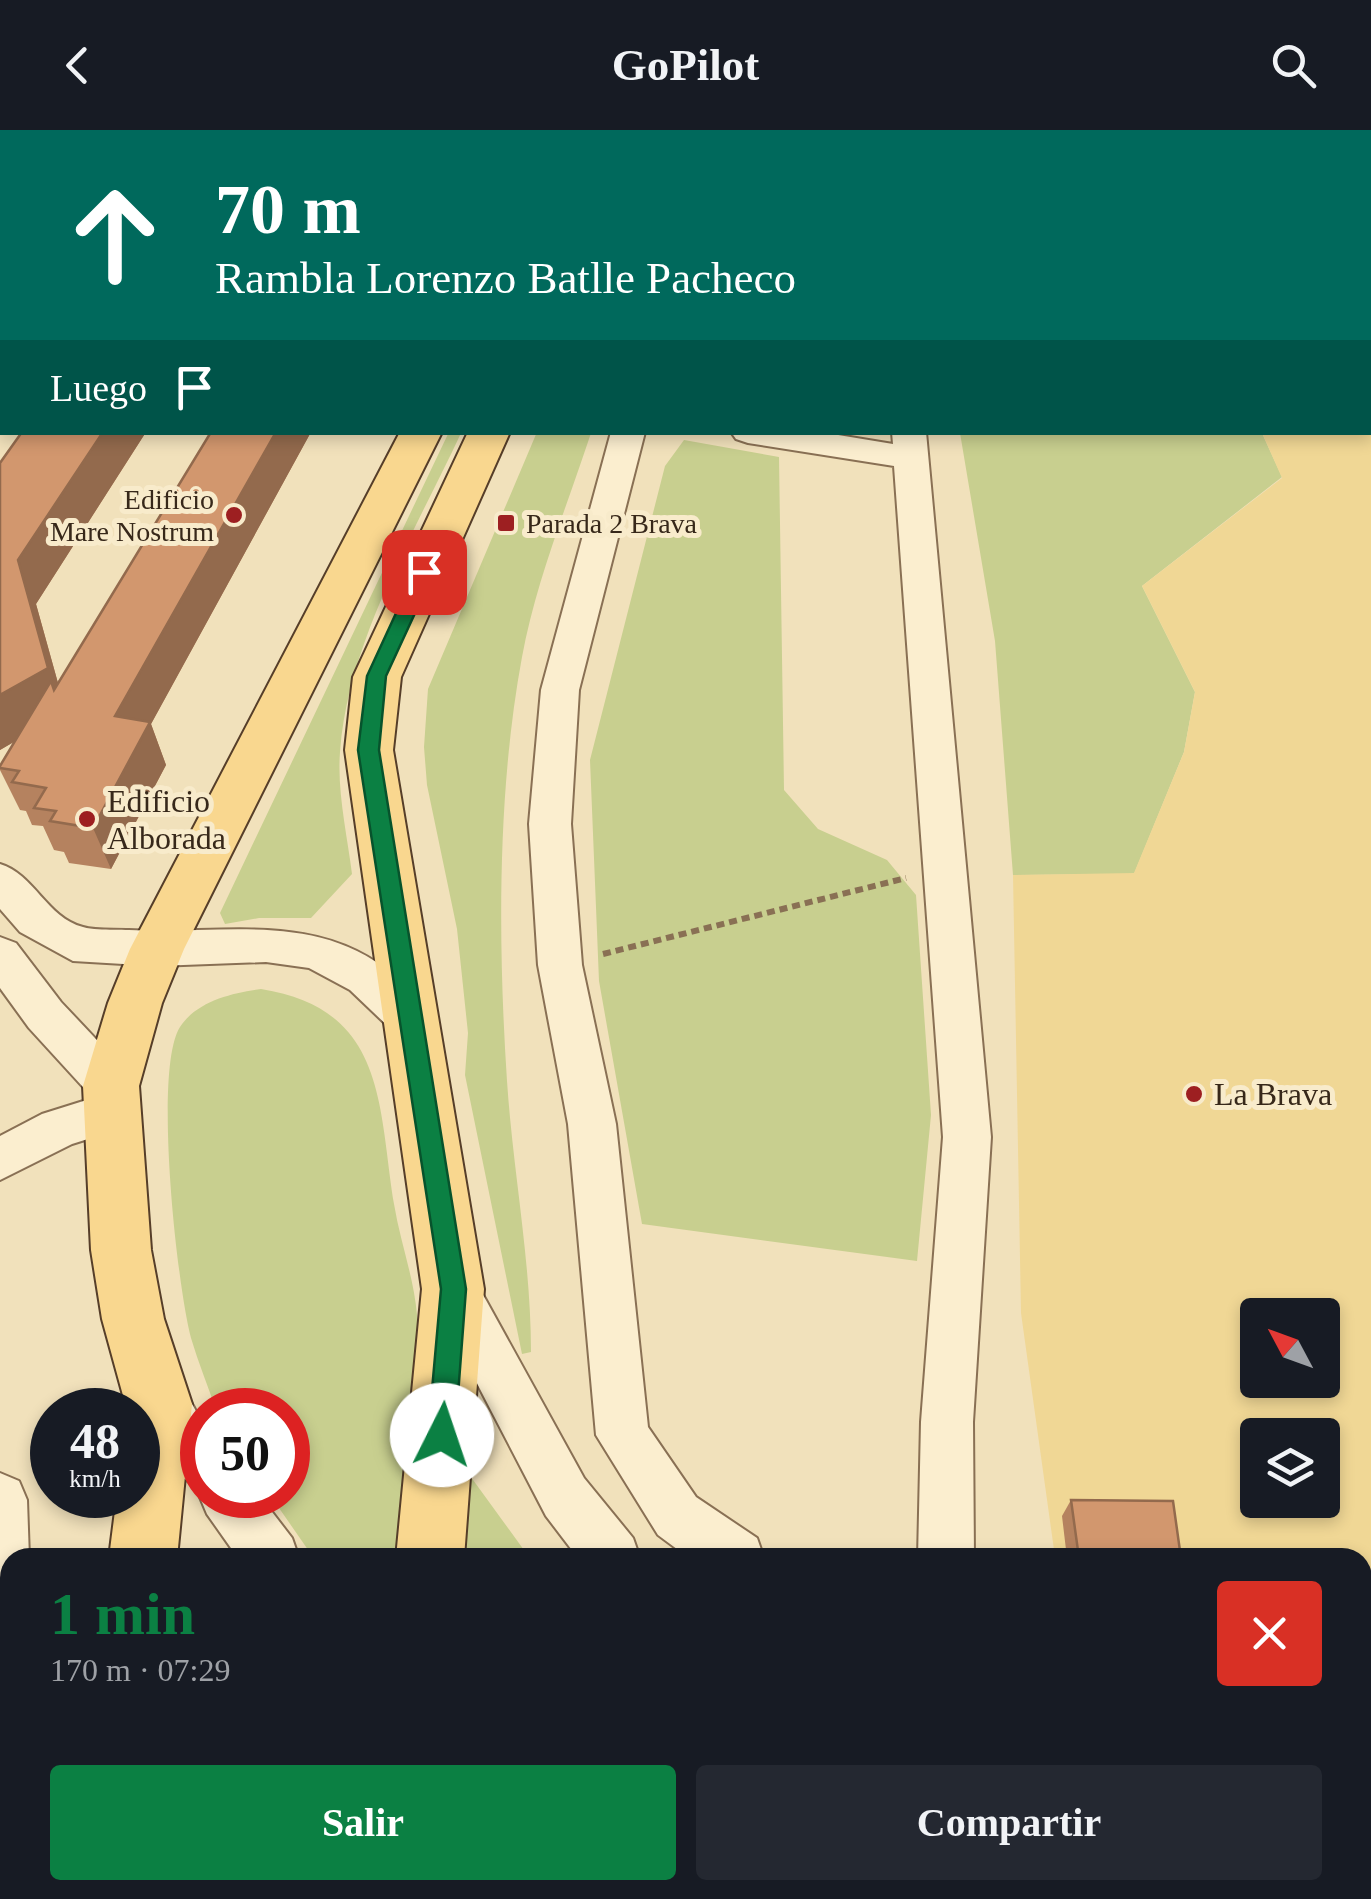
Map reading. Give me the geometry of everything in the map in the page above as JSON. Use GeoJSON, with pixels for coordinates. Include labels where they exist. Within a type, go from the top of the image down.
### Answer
{"type":"FeatureCollection","features":[{"type":"Feature","properties":{"kind":"main road"},"geometry":{"type":"LineString","coordinates":[[155,1388],[133,1320],[121,1250],[111,1099],[135,1003],[157,949],[419,435]]}},
{"type":"Feature","properties":{"kind":"main road"},"geometry":{"type":"LineString","coordinates":[[431,1548],[454,1289],[368,750],[376,676],[487,435]]}},
{"type":"Feature","properties":{"kind":"main road"},"geometry":{"type":"LineString","coordinates":[[144,1548],[147,1518]]}},
{"type":"Feature","properties":{"kind":"street"},"geometry":{"type":"LineString","coordinates":[[627,435],[560,690],[550,824],[560,965],[592,1124],[622,1436],[676,1516],[722,1548]]}},
{"type":"Feature","properties":{"kind":"street"},"geometry":{"type":"LineString","coordinates":[[785,435],[909,445],[967,1137],[947,1422],[946,1548]]}},
{"type":"Feature","properties":{"kind":"street"},"geometry":{"type":"LineString","coordinates":[[0,880],[35,920],[74,944],[157,949],[266,945],[317,952],[366,978],[412,1020]]}},
{"type":"Feature","properties":{"kind":"street"},"geometry":{"type":"LineString","coordinates":[[0,955],[111,1099],[0,1159]]}},
{"type":"Feature","properties":{"kind":"street"},"geometry":{"type":"LineString","coordinates":[[454,1289],[566,1496],[605,1548]]}},
{"type":"Feature","properties":{"kind":"street"},"geometry":{"type":"LineString","coordinates":[[160,1404],[180,1432]]}},
{"type":"Feature","properties":{"kind":"street"},"geometry":{"type":"LineString","coordinates":[[0,1500],[2,1548]]}},
{"type":"Feature","properties":{"kind":"street"},"geometry":{"type":"LineString","coordinates":[[243,1518],[265,1548]]}},
{"type":"Feature","properties":{"kind":"path"},"geometry":{"type":"LineString","coordinates":[[560,965],[946,868]]}},
{"type":"Feature","properties":{"kind":"green space"},"geometry":{"type":"Polygon","coordinates":[[[448,435],[460,435],[386,588],[356,669],[340,752],[352,874],[311,918],[259,918],[225,924],[220,913],[448,435]]]}},
{"type":"Feature","properties":{"kind":"green space"},"geometry":{"type":"Polygon","coordinates":[[[536,435],[590,435],[528,629],[514,708],[504,814],[504,1029],[530,1318],[531,1352],[522,1354],[465,1075],[468,1033],[457,929],[427,785],[424,747],[428,689],[536,435]]]}},
{"type":"Feature","properties":{"kind":"green space"},"geometry":{"type":"Polygon","coordinates":[[[960,435],[1263,435],[1282,477],[1142,586],[1195,692],[1184,752],[1134,874],[1013,875],[995,641],[960,435]]]}},
{"type":"Feature","properties":{"kind":"green space"},"geometry":{"type":"Polygon","coordinates":[[[684,440],[779,457],[784,790],[818,829],[887,860],[916,895],[931,1115],[917,1261],[642,1224],[599,981],[590,760],[665,466],[684,440]]]}},
{"type":"Feature","properties":{"kind":"green space"},"geometry":{"type":"Polygon","coordinates":[[[261,989],[302,1000],[332,1017],[354,1039],[368,1066],[378,1097],[394,1204],[417,1315],[418,1406],[406,1548],[307,1548],[286,1518],[310,1518],[310,1388],[208,1388],[185,1311],[174,1227],[168,1130],[172,1050],[180,1027],[205,1005],[261,989]]]}},
{"type":"Feature","properties":{"kind":"green space"},"geometry":{"type":"Polygon","coordinates":[[[468,1473],[522,1548],[465,1548],[468,1473]]]}},
{"type":"Feature","properties":{"kind":"sand","name":"La Brava"},"geometry":{"type":"Polygon","coordinates":[[[1263,435],[1371,435],[1371,1548],[1054,1548],[1021,1313],[1013,875],[1134,873],[1184,752],[1195,692],[1142,586],[1282,478],[1263,435]]]}},
{"type":"Feature","properties":{"kind":"building"},"geometry":{"type":"Polygon","coordinates":[[[20,435],[101,435],[18,560],[48,668],[0,695],[0,463],[20,435]]]}},
{"type":"Feature","properties":{"kind":"building"},"geometry":{"type":"Polygon","coordinates":[[[209,435],[274,435],[115,716],[150,722],[93,828],[50,821],[56,811],[34,808],[46,788],[12,782],[19,771],[0,768],[51,681],[54,690],[209,435]]]}},
{"type":"Feature","properties":{"kind":"building"},"geometry":{"type":"Polygon","coordinates":[[[1071,1500],[1173,1501],[1180,1548],[1078,1548],[1071,1500]]]}},
{"type":"Feature","properties":{"kind":"place","name":"Edificio Mare Nostrum"},"geometry":{"type":"Point","coordinates":[234,515]}},
{"type":"Feature","properties":{"kind":"place","name":"Parada 2 Brava"},"geometry":{"type":"Point","coordinates":[506,523]}},
{"type":"Feature","properties":{"kind":"place","name":"Edificio Alborada"},"geometry":{"type":"Point","coordinates":[87,819]}},
{"type":"Feature","properties":{"kind":"place","name":"La Brava"},"geometry":{"type":"Point","coordinates":[1194,1094]}},
{"type":"Feature","properties":{"kind":"route"},"geometry":{"type":"LineString","coordinates":[[424,572],[376,676],[368,750],[454,1289],[442,1435]]}}]}
